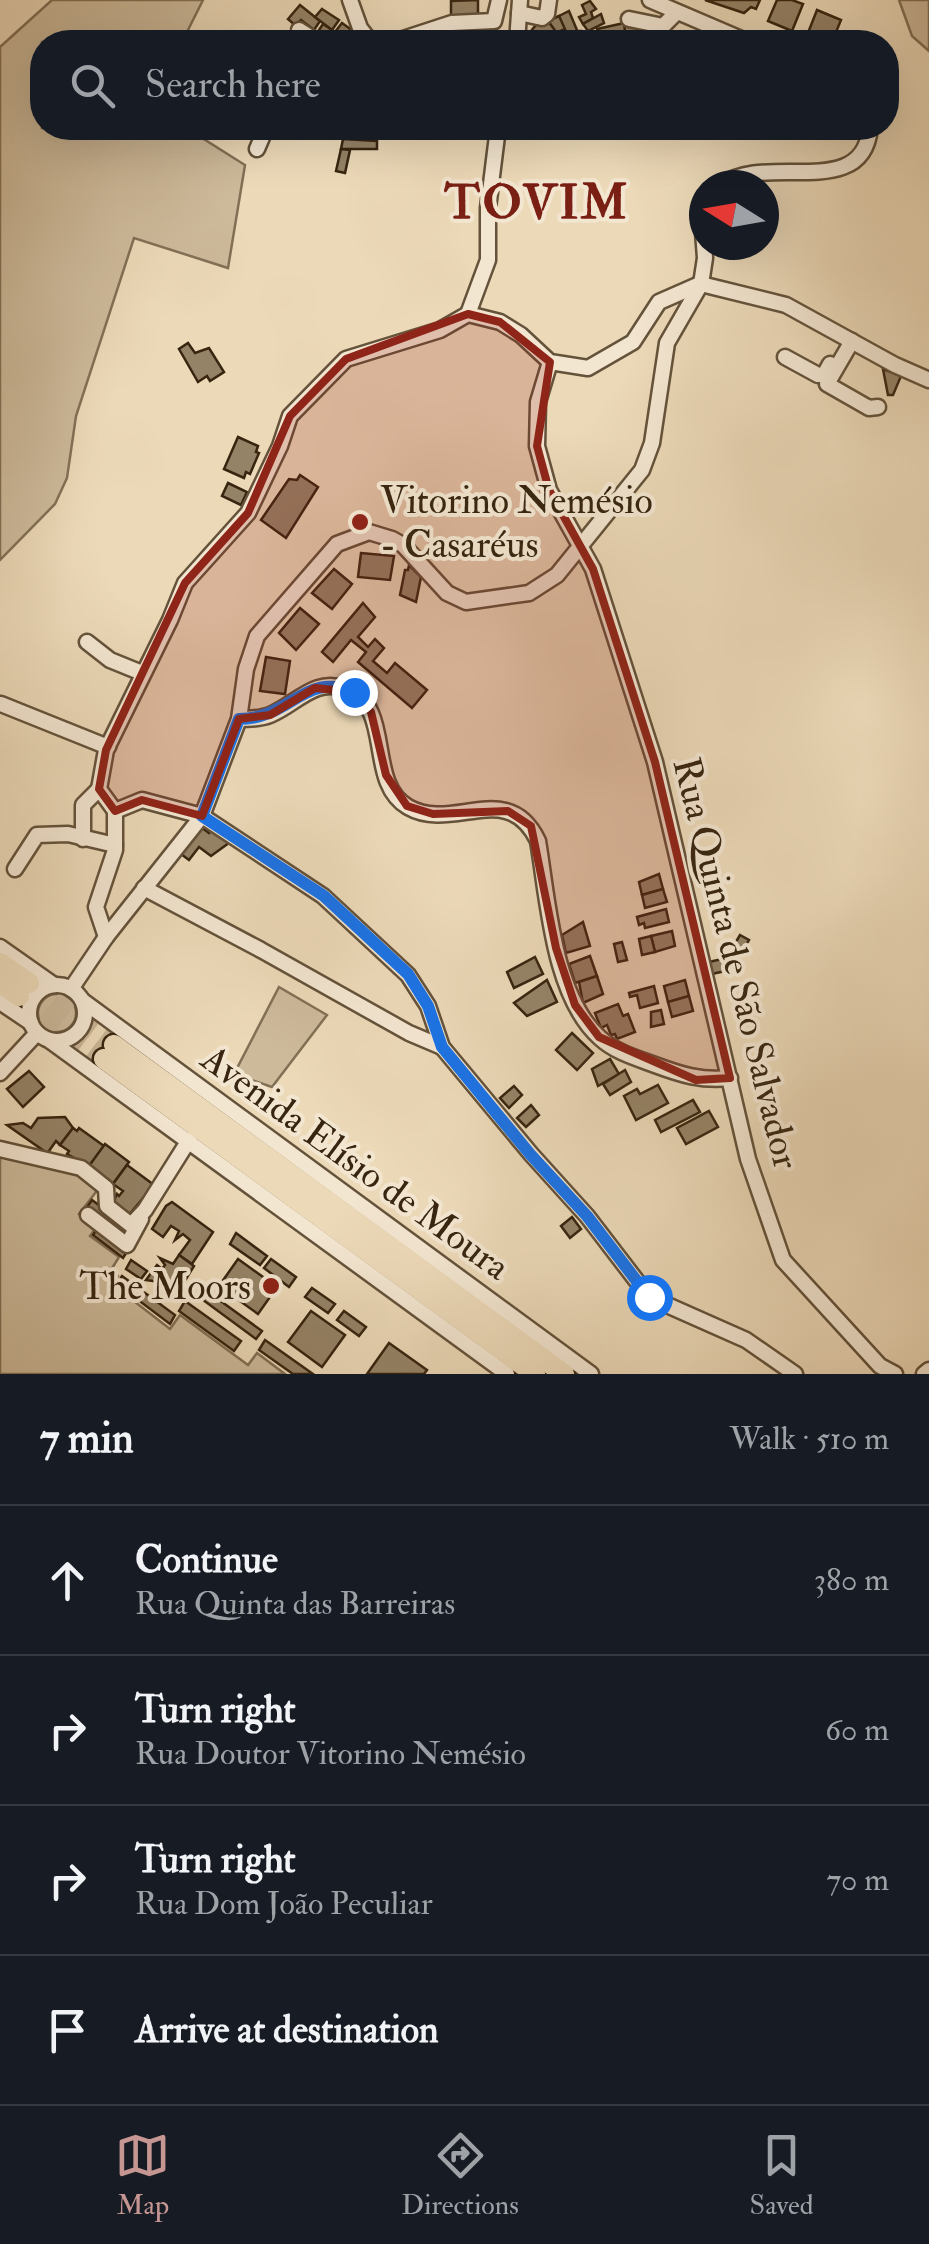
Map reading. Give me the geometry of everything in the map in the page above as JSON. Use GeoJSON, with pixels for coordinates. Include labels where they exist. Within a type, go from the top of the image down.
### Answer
{"type":"FeatureCollection","features":[{"type":"Feature","properties":{"kind":"highway"},"geometry":{"type":"LineString","coordinates":[[0,963],[16,993]]}},
{"type":"Feature","properties":{"kind":"highway"},"geometry":{"type":"LineString","coordinates":[[0,983],[16,993]]}},
{"type":"Feature","properties":{"kind":"highway"},"geometry":{"type":"LineString","coordinates":[[536,1374],[109,1052],[564,1374]]}},
{"type":"Feature","properties":{"kind":"street"},"geometry":{"type":"LineString","coordinates":[[350,0],[362,30]]}},
{"type":"Feature","properties":{"kind":"street"},"geometry":{"type":"LineString","coordinates":[[431,30],[452,23],[494,20],[499,0]]}},
{"type":"Feature","properties":{"kind":"street"},"geometry":{"type":"LineString","coordinates":[[520,6],[542,18],[550,0]]}},
{"type":"Feature","properties":{"kind":"street"},"geometry":{"type":"LineString","coordinates":[[650,0],[718,30]]}},
{"type":"Feature","properties":{"kind":"street"},"geometry":{"type":"LineString","coordinates":[[630,18],[664,26],[676,13]]}},
{"type":"Feature","properties":{"kind":"street"},"geometry":{"type":"LineString","coordinates":[[257,148],[261,140]]}},
{"type":"Feature","properties":{"kind":"street"},"geometry":{"type":"LineString","coordinates":[[83,839],[83,805],[99,788],[108,746],[185,583],[248,513],[290,416],[346,358],[440,330],[468,314],[488,260],[488,208],[496,140]]}},
{"type":"Feature","properties":{"kind":"street"},"geometry":{"type":"LineString","coordinates":[[779,172],[838,169],[863,151],[866,140]]}},
{"type":"Feature","properties":{"kind":"street"},"geometry":{"type":"LineString","coordinates":[[71,988],[106,937],[202,816],[239,719],[246,669],[257,636],[337,544],[368,532],[392,538],[447,593],[466,602],[529,592],[557,574],[649,457],[667,343],[701,284],[705,260]]}},
{"type":"Feature","properties":{"kind":"street"},"geometry":{"type":"LineString","coordinates":[[468,314],[500,322],[550,362],[570,368],[598,366],[632,342],[658,302],[701,284],[786,305],[929,380]]}},
{"type":"Feature","properties":{"kind":"street"},"geometry":{"type":"LineString","coordinates":[[786,357],[824,375],[849,339]]}},
{"type":"Feature","properties":{"kind":"street"},"geometry":{"type":"LineString","coordinates":[[849,339],[827,384],[870,408],[878,407]]}},
{"type":"Feature","properties":{"kind":"street","name":"Rua Quinta de São Salvador"},"geometry":{"type":"LineString","coordinates":[[550,362],[538,402],[537,446],[549,490],[593,568],[655,762],[748,1159],[783,1260],[882,1370],[895,1374]]}},
{"type":"Feature","properties":{"kind":"street"},"geometry":{"type":"LineString","coordinates":[[88,642],[110,660],[142,673]]}},
{"type":"Feature","properties":{"kind":"street"},"geometry":{"type":"LineString","coordinates":[[239,719],[270,715],[327,685],[354,692],[371,712],[386,776],[397,799],[433,814],[508,810],[531,826],[538,841],[556,948],[576,1005],[599,1037],[630,1056],[696,1080],[730,1078]]}},
{"type":"Feature","properties":{"kind":"street"},"geometry":{"type":"LineString","coordinates":[[1,704],[108,746]]}},
{"type":"Feature","properties":{"kind":"street"},"geometry":{"type":"LineString","coordinates":[[99,788],[115,811],[115,845],[96,907],[106,937]]}},
{"type":"Feature","properties":{"kind":"street"},"geometry":{"type":"LineString","coordinates":[[115,811],[142,800],[202,816],[324,896],[408,974],[428,1006],[442,1047],[587,1216],[649,1297],[746,1340],[796,1374]]}},
{"type":"Feature","properties":{"kind":"street"},"geometry":{"type":"LineString","coordinates":[[15,870],[37,835],[68,834],[115,845]]}},
{"type":"Feature","properties":{"kind":"street"},"geometry":{"type":"LineString","coordinates":[[144,888],[442,1047]]}},
{"type":"Feature","properties":{"kind":"street"},"geometry":{"type":"LineString","coordinates":[[0,947],[54,985],[71,988],[82,1001],[85,1010],[81,1028],[67,1040],[39,1032]]}},
{"type":"Feature","properties":{"kind":"street"},"geometry":{"type":"LineString","coordinates":[[39,1032],[30,1006],[38,992],[54,985]]}},
{"type":"Feature","properties":{"kind":"street"},"geometry":{"type":"LineString","coordinates":[[16,993],[39,1032],[507,1374]]}},
{"type":"Feature","properties":{"kind":"street","name":"Avenida Elísio de Moura"},"geometry":{"type":"LineString","coordinates":[[82,1001],[590,1374]]}},
{"type":"Feature","properties":{"kind":"street"},"geometry":{"type":"LineString","coordinates":[[0,1073],[39,1032]]}},
{"type":"Feature","properties":{"kind":"street"},"geometry":{"type":"LineString","coordinates":[[88,1215],[127,1245],[189,1140]]}},
{"type":"Feature","properties":{"kind":"street"},"geometry":{"type":"LineString","coordinates":[[0,1149],[81,1168],[106,1188],[107,1206],[131,1225],[146,1210]]}},
{"type":"Feature","properties":{"kind":"highlighted area"},"geometry":{"type":"Polygon","coordinates":[[[468,314],[500,322],[550,362],[537,446],[549,490],[593,569],[655,762],[730,1078],[696,1080],[599,1037],[575,1005],[556,948],[531,826],[508,811],[433,814],[407,806],[386,775],[371,712],[354,692],[315,688],[270,715],[239,719],[202,816],[142,800],[115,811],[99,789],[106,750],[185,583],[248,513],[290,416],[346,359],[468,314]]]}},
{"type":"Feature","properties":{"kind":"shaded area"},"geometry":{"type":"Polygon","coordinates":[[[52,0],[203,0],[188,30],[30,30],[30,140],[205,140],[245,165],[228,268],[134,238],[76,416],[67,478],[55,504],[0,560],[0,47],[52,0]]]}},
{"type":"Feature","properties":{"kind":"shaded area"},"geometry":{"type":"Polygon","coordinates":[[[899,0],[929,0],[929,51],[912,36],[899,0]]]}},
{"type":"Feature","properties":{"kind":"shaded area"},"geometry":{"type":"Polygon","coordinates":[[[279,987],[327,1015],[272,1087],[234,1074],[279,987]]]}},
{"type":"Feature","properties":{"kind":"shaded area"},"geometry":{"type":"Polygon","coordinates":[[[57,994],[70,1000],[76,1013],[70,1026],[57,1032],[44,1026],[38,1013],[44,1000],[57,994]]]}},
{"type":"Feature","properties":{"kind":"shaded area"},"geometry":{"type":"Polygon","coordinates":[[[0,1153],[80,1172],[99,1188],[79,1214],[96,1228],[90,1236],[119,1257],[111,1270],[118,1276],[113,1285],[170,1329],[180,1315],[248,1365],[257,1353],[285,1374],[0,1374],[0,1153]]]}},
{"type":"Feature","properties":{"kind":"building"},"geometry":{"type":"Polygon","coordinates":[[[478,0],[478,19],[451,19],[451,1],[478,0]]]}},
{"type":"Feature","properties":{"kind":"building"},"geometry":{"type":"Polygon","coordinates":[[[705,0],[760,0],[756,9],[751,7],[744,13],[705,0]]]}},
{"type":"Feature","properties":{"kind":"building"},"geometry":{"type":"Polygon","coordinates":[[[777,0],[803,4],[792,30],[768,21],[777,0]]]}},
{"type":"Feature","properties":{"kind":"building"},"geometry":{"type":"Polygon","coordinates":[[[590,1],[596,9],[591,12],[593,18],[583,24],[579,17],[586,14],[582,5],[590,1]]]}},
{"type":"Feature","properties":{"kind":"building"},"geometry":{"type":"Polygon","coordinates":[[[300,5],[320,21],[314,30],[301,20],[296,26],[288,19],[300,5]]]}},
{"type":"Feature","properties":{"kind":"building"},"geometry":{"type":"Polygon","coordinates":[[[322,9],[339,20],[332,30],[315,17],[322,9]]]}},
{"type":"Feature","properties":{"kind":"building"},"geometry":{"type":"Polygon","coordinates":[[[817,10],[841,20],[837,30],[809,30],[817,10]]]}},
{"type":"Feature","properties":{"kind":"building"},"geometry":{"type":"Polygon","coordinates":[[[569,11],[577,30],[564,30],[559,16],[569,11]]]}},
{"type":"Feature","properties":{"kind":"building"},"geometry":{"type":"Polygon","coordinates":[[[601,14],[604,23],[590,30],[583,24],[601,14]]]}},
{"type":"Feature","properties":{"kind":"building"},"geometry":{"type":"Polygon","coordinates":[[[559,16],[565,29],[554,30],[548,21],[559,16]]]}},
{"type":"Feature","properties":{"kind":"building"},"geometry":{"type":"Polygon","coordinates":[[[548,21],[555,30],[532,30],[548,21]]]}},
{"type":"Feature","properties":{"kind":"building"},"geometry":{"type":"Polygon","coordinates":[[[624,23],[647,24],[646,30],[625,30],[624,23]]]}},
{"type":"Feature","properties":{"kind":"building"},"geometry":{"type":"Polygon","coordinates":[[[624,23],[625,30],[597,30],[624,23]]]}},
{"type":"Feature","properties":{"kind":"building"},"geometry":{"type":"Polygon","coordinates":[[[343,140],[377,141],[377,149],[341,149],[343,140]]]}},
{"type":"Feature","properties":{"kind":"building"},"geometry":{"type":"Polygon","coordinates":[[[341,149],[350,150],[345,173],[336,171],[341,149]]]}},
{"type":"Feature","properties":{"kind":"building"},"geometry":{"type":"Polygon","coordinates":[[[188,343],[195,353],[209,348],[224,372],[210,381],[207,376],[198,382],[179,349],[188,343]]]}},
{"type":"Feature","properties":{"kind":"building"},"geometry":{"type":"Polygon","coordinates":[[[883,369],[901,376],[893,395],[888,395],[883,369]]]}},
{"type":"Feature","properties":{"kind":"building"},"geometry":{"type":"Polygon","coordinates":[[[238,437],[258,446],[250,474],[246,472],[244,478],[224,469],[238,437]]]}},
{"type":"Feature","properties":{"kind":"building"},"geometry":{"type":"Polygon","coordinates":[[[300,475],[318,487],[286,538],[261,520],[289,479],[297,480],[300,475]]]}},
{"type":"Feature","properties":{"kind":"building"},"geometry":{"type":"Polygon","coordinates":[[[228,483],[247,492],[241,505],[222,496],[228,483]]]}},
{"type":"Feature","properties":{"kind":"building"},"geometry":{"type":"Polygon","coordinates":[[[361,553],[394,556],[390,580],[358,577],[361,553]]]}},
{"type":"Feature","properties":{"kind":"building"},"geometry":{"type":"Polygon","coordinates":[[[409,565],[421,577],[416,602],[400,595],[409,565]]]}},
{"type":"Feature","properties":{"kind":"building"},"geometry":{"type":"Polygon","coordinates":[[[334,569],[352,584],[332,609],[312,593],[334,569]]]}},
{"type":"Feature","properties":{"kind":"building"},"geometry":{"type":"Polygon","coordinates":[[[363,603],[375,617],[358,637],[368,647],[375,639],[384,648],[373,661],[387,673],[395,663],[427,690],[412,708],[358,662],[366,652],[351,640],[333,662],[322,652],[363,603]]]}},
{"type":"Feature","properties":{"kind":"building"},"geometry":{"type":"Polygon","coordinates":[[[300,608],[319,624],[296,650],[279,633],[300,608]]]}},
{"type":"Feature","properties":{"kind":"building"},"geometry":{"type":"Polygon","coordinates":[[[266,657],[290,661],[285,694],[260,691],[266,657]]]}},
{"type":"Feature","properties":{"kind":"building"},"geometry":{"type":"Polygon","coordinates":[[[201,827],[209,833],[214,827],[233,840],[211,856],[199,847],[189,860],[181,854],[201,827]]]}},
{"type":"Feature","properties":{"kind":"building"},"geometry":{"type":"Polygon","coordinates":[[[659,874],[663,889],[642,895],[639,882],[659,874]]]}},
{"type":"Feature","properties":{"kind":"building"},"geometry":{"type":"Polygon","coordinates":[[[663,889],[667,902],[645,908],[642,895],[663,889]]]}},
{"type":"Feature","properties":{"kind":"building"},"geometry":{"type":"Polygon","coordinates":[[[666,909],[669,922],[645,928],[644,923],[639,925],[637,917],[666,909]]]}},
{"type":"Feature","properties":{"kind":"building"},"geometry":{"type":"Polygon","coordinates":[[[583,922],[590,946],[566,953],[562,935],[583,922]]]}},
{"type":"Feature","properties":{"kind":"building"},"geometry":{"type":"Polygon","coordinates":[[[672,931],[675,946],[655,952],[651,936],[672,931]]]}},
{"type":"Feature","properties":{"kind":"building"},"geometry":{"type":"Polygon","coordinates":[[[740,935],[749,940],[738,959],[724,951],[728,944],[733,947],[740,935]]]}},
{"type":"Feature","properties":{"kind":"building"},"geometry":{"type":"Polygon","coordinates":[[[651,936],[655,952],[642,955],[639,939],[651,936]]]}},
{"type":"Feature","properties":{"kind":"building"},"geometry":{"type":"Polygon","coordinates":[[[622,942],[627,960],[618,962],[614,944],[622,942]]]}},
{"type":"Feature","properties":{"kind":"building"},"geometry":{"type":"Polygon","coordinates":[[[590,956],[597,976],[575,983],[569,964],[590,956]]]}},
{"type":"Feature","properties":{"kind":"building"},"geometry":{"type":"Polygon","coordinates":[[[535,957],[543,974],[514,988],[507,972],[535,957]]]}},
{"type":"Feature","properties":{"kind":"building"},"geometry":{"type":"Polygon","coordinates":[[[722,959],[725,971],[712,974],[709,962],[722,959]]]}},
{"type":"Feature","properties":{"kind":"building"},"geometry":{"type":"Polygon","coordinates":[[[597,976],[603,994],[583,1003],[579,982],[597,976]]]}},
{"type":"Feature","properties":{"kind":"building"},"geometry":{"type":"Polygon","coordinates":[[[547,980],[557,1002],[527,1016],[514,1003],[547,980]]]}},
{"type":"Feature","properties":{"kind":"building"},"geometry":{"type":"Polygon","coordinates":[[[685,980],[689,996],[668,1002],[664,986],[685,980]]]}},
{"type":"Feature","properties":{"kind":"building"},"geometry":{"type":"Polygon","coordinates":[[[654,986],[658,1003],[640,1008],[637,995],[630,997],[629,993],[654,986]]]}},
{"type":"Feature","properties":{"kind":"building"},"geometry":{"type":"Polygon","coordinates":[[[689,996],[693,1011],[672,1017],[668,1002],[689,996]]]}},
{"type":"Feature","properties":{"kind":"building"},"geometry":{"type":"Polygon","coordinates":[[[618,1004],[623,1016],[628,1014],[635,1032],[617,1039],[607,1025],[601,1028],[595,1013],[618,1004]]]}},
{"type":"Feature","properties":{"kind":"building"},"geometry":{"type":"Polygon","coordinates":[[[661,1010],[664,1024],[651,1027],[651,1012],[661,1010]]]}},
{"type":"Feature","properties":{"kind":"building"},"geometry":{"type":"Polygon","coordinates":[[[572,1033],[593,1053],[577,1070],[556,1050],[572,1033]]]}},
{"type":"Feature","properties":{"kind":"building"},"geometry":{"type":"Polygon","coordinates":[[[610,1059],[619,1074],[598,1086],[592,1069],[610,1059]]]}},
{"type":"Feature","properties":{"kind":"building"},"geometry":{"type":"Polygon","coordinates":[[[625,1070],[631,1082],[610,1095],[603,1084],[625,1070]]]}},
{"type":"Feature","properties":{"kind":"building"},"geometry":{"type":"Polygon","coordinates":[[[29,1071],[44,1087],[23,1107],[7,1089],[29,1071]]]}},
{"type":"Feature","properties":{"kind":"building"},"geometry":{"type":"Polygon","coordinates":[[[658,1085],[668,1103],[636,1120],[624,1096],[637,1089],[640,1094],[658,1085]]]}},
{"type":"Feature","properties":{"kind":"building"},"geometry":{"type":"Polygon","coordinates":[[[514,1086],[522,1095],[509,1108],[500,1098],[514,1086]]]}},
{"type":"Feature","properties":{"kind":"building"},"geometry":{"type":"Polygon","coordinates":[[[693,1100],[700,1112],[661,1132],[655,1120],[693,1100]]]}},
{"type":"Feature","properties":{"kind":"building"},"geometry":{"type":"Polygon","coordinates":[[[531,1105],[539,1115],[526,1127],[517,1118],[531,1105]]]}},
{"type":"Feature","properties":{"kind":"building"},"geometry":{"type":"Polygon","coordinates":[[[709,1111],[718,1127],[686,1144],[677,1128],[709,1111]]]}},
{"type":"Feature","properties":{"kind":"building"},"geometry":{"type":"Polygon","coordinates":[[[65,1117],[73,1128],[44,1157],[44,1151],[7,1125],[23,1123],[31,1128],[38,1118],[65,1117]]]}},
{"type":"Feature","properties":{"kind":"building"},"geometry":{"type":"Polygon","coordinates":[[[73,1128],[79,1128],[104,1146],[89,1166],[67,1154],[69,1151],[60,1145],[73,1128]]]}},
{"type":"Feature","properties":{"kind":"building"},"geometry":{"type":"Polygon","coordinates":[[[105,1144],[129,1162],[113,1184],[96,1177],[98,1173],[89,1166],[105,1144]]]}},
{"type":"Feature","properties":{"kind":"building"},"geometry":{"type":"Polygon","coordinates":[[[127,1165],[154,1185],[128,1216],[112,1205],[123,1191],[113,1184],[127,1165]]]}},
{"type":"Feature","properties":{"kind":"building"},"geometry":{"type":"Polygon","coordinates":[[[92,1200],[132,1230],[127,1238],[87,1207],[92,1200]]]}},
{"type":"Feature","properties":{"kind":"building"},"geometry":{"type":"Polygon","coordinates":[[[172,1202],[213,1232],[192,1264],[179,1255],[190,1240],[183,1234],[175,1240],[179,1231],[171,1226],[163,1237],[152,1229],[172,1202]]]}},
{"type":"Feature","properties":{"kind":"building"},"geometry":{"type":"Polygon","coordinates":[[[572,1217],[581,1229],[570,1238],[561,1226],[572,1217]]]}},
{"type":"Feature","properties":{"kind":"building"},"geometry":{"type":"Polygon","coordinates":[[[98,1228],[128,1250],[123,1258],[93,1235],[98,1228]]]}},
{"type":"Feature","properties":{"kind":"building"},"geometry":{"type":"Polygon","coordinates":[[[236,1233],[267,1256],[260,1265],[230,1244],[236,1233]]]}},
{"type":"Feature","properties":{"kind":"building"},"geometry":{"type":"Polygon","coordinates":[[[179,1255],[194,1266],[178,1292],[146,1280],[157,1265],[162,1269],[165,1265],[160,1258],[173,1264],[179,1255]]]}},
{"type":"Feature","properties":{"kind":"building"},"geometry":{"type":"Polygon","coordinates":[[[238,1259],[277,1287],[258,1314],[219,1286],[238,1259]]]}},
{"type":"Feature","properties":{"kind":"building"},"geometry":{"type":"Polygon","coordinates":[[[271,1259],[296,1277],[289,1287],[264,1268],[271,1259]]]}},
{"type":"Feature","properties":{"kind":"building"},"geometry":{"type":"Polygon","coordinates":[[[131,1260],[147,1271],[141,1279],[126,1269],[131,1260]]]}},
{"type":"Feature","properties":{"kind":"building"},"geometry":{"type":"Polygon","coordinates":[[[122,1276],[175,1315],[170,1324],[117,1284],[122,1276]]]}},
{"type":"Feature","properties":{"kind":"building"},"geometry":{"type":"Polygon","coordinates":[[[312,1288],[335,1304],[328,1313],[305,1297],[312,1288]]]}},
{"type":"Feature","properties":{"kind":"building"},"geometry":{"type":"Polygon","coordinates":[[[204,1289],[262,1331],[256,1339],[199,1297],[204,1289]]]}},
{"type":"Feature","properties":{"kind":"building"},"geometry":{"type":"Polygon","coordinates":[[[185,1301],[241,1341],[234,1351],[179,1311],[185,1301]]]}},
{"type":"Feature","properties":{"kind":"building"},"geometry":{"type":"Polygon","coordinates":[[[311,1311],[345,1335],[322,1367],[288,1342],[311,1311]]]}},
{"type":"Feature","properties":{"kind":"building"},"geometry":{"type":"Polygon","coordinates":[[[344,1311],[366,1327],[359,1336],[337,1320],[344,1311]]]}},
{"type":"Feature","properties":{"kind":"building"},"geometry":{"type":"Polygon","coordinates":[[[265,1340],[313,1374],[293,1374],[259,1350],[265,1340]]]}},
{"type":"Feature","properties":{"kind":"building"},"geometry":{"type":"Polygon","coordinates":[[[389,1343],[427,1370],[424,1374],[367,1374],[389,1343]]]}},
{"type":"Feature","properties":{"kind":"tunnel"},"geometry":{"type":"LineString","coordinates":[[29,983],[114,1045]]}},
{"type":"Feature","properties":{"kind":"tunnel"},"geometry":{"type":"LineString","coordinates":[[19,996],[104,1059]]}},
{"type":"Feature","properties":{"kind":"place","name":"Vitorino Nemésio - Casaréus"},"geometry":{"type":"Point","coordinates":[360,522]}},
{"type":"Feature","properties":{"kind":"place","name":"The Moors"},"geometry":{"type":"Point","coordinates":[271,1286]}},
{"type":"Feature","properties":{"kind":"district","name":"TOVIM"},"geometry":{"type":"Point","coordinates":[537,201]}},
{"type":"Feature","properties":{"kind":"route"},"geometry":{"type":"LineString","coordinates":[[354,692],[327,685],[270,715],[239,719],[202,816],[324,896],[408,974],[428,1006],[442,1047],[587,1216],[649,1297]]}}]}
